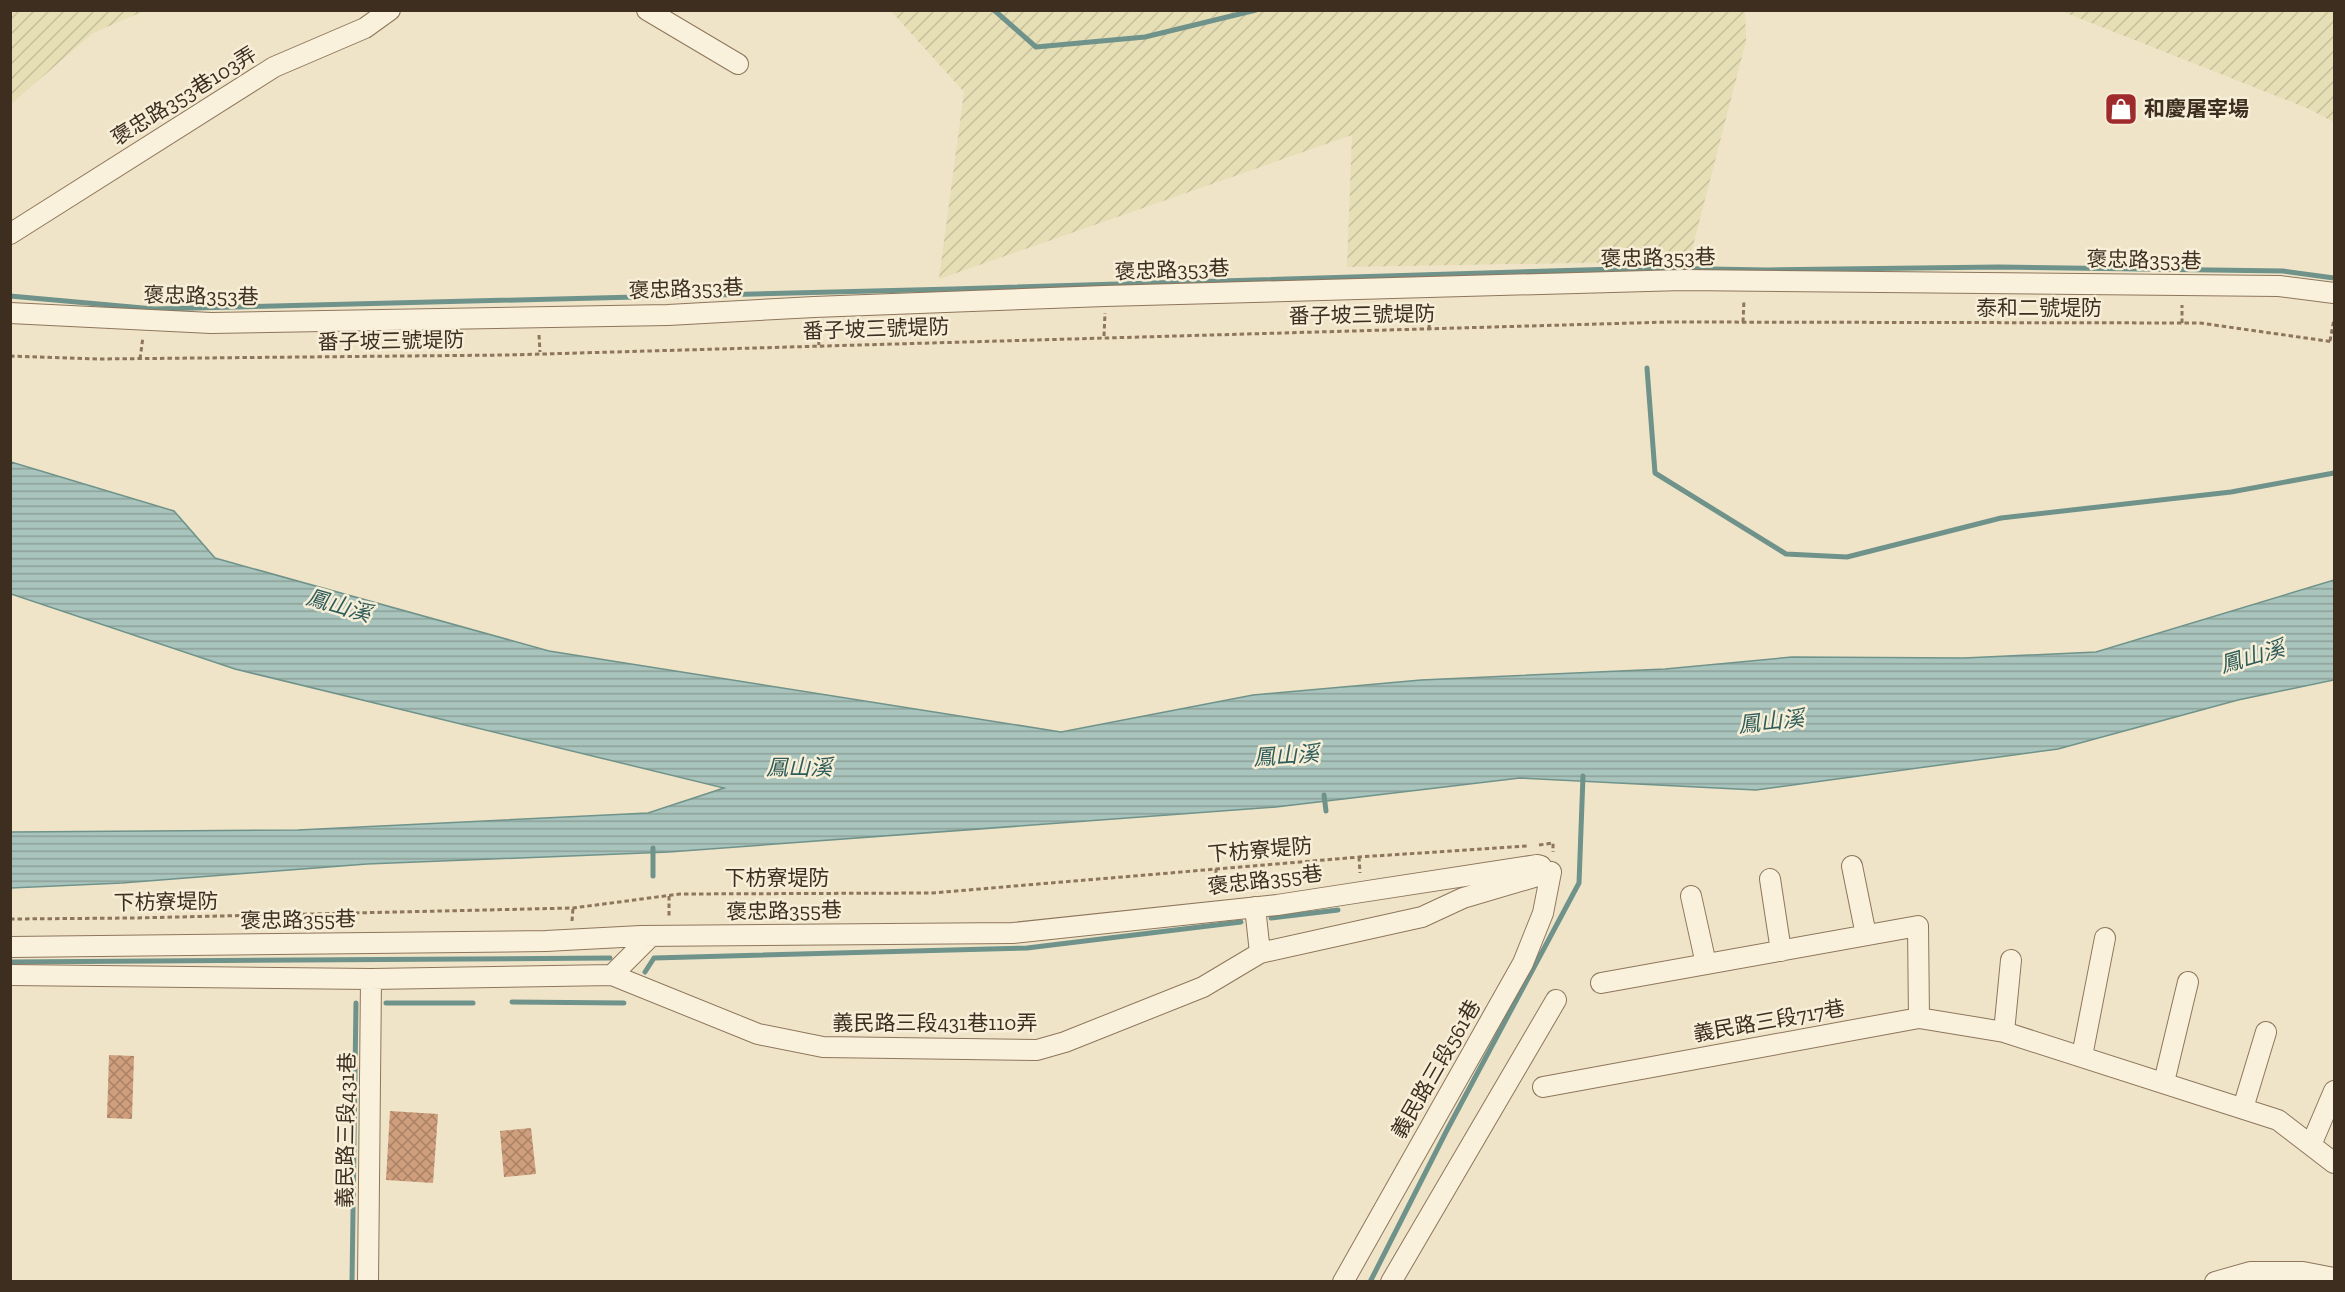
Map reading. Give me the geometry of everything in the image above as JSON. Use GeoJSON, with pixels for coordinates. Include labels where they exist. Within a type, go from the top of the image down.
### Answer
{"type":"FeatureCollection","features":[{"type":"Feature","properties":{"kind":"street","name":"褒忠路353巷103弄"},"geometry":{"type":"LineString","coordinates":[[10,234],[274,67],[365,28],[390,10]]}},
{"type":"Feature","properties":{"kind":"street"},"geometry":{"type":"LineString","coordinates":[[647,10],[738,64]]}},
{"type":"Feature","properties":{"kind":"street","name":"褒忠路353巷"},"geometry":{"type":"LineString","coordinates":[[10,313],[211,322],[668,315],[1105,296],[1683,280],[2279,286],[2334,293]]}},
{"type":"Feature","properties":{"kind":"street","name":"褒忠路355巷"},"geometry":{"type":"LineString","coordinates":[[10,946],[546,941],[651,936],[1013,933],[1255,907],[1537,865],[1551,872]]}},
{"type":"Feature","properties":{"kind":"street"},"geometry":{"type":"LineString","coordinates":[[1852,866],[1866,935]]}},
{"type":"Feature","properties":{"kind":"street","name":"義民路三段431巷110弄"},"geometry":{"type":"LineString","coordinates":[[371,980],[612,975],[758,1034],[823,1047],[1037,1050],[1065,1042],[1203,987],[1260,953],[1422,917],[1462,898],[1551,872]]}},
{"type":"Feature","properties":{"kind":"street","name":"義民路三段561巷"},"geometry":{"type":"LineString","coordinates":[[1343,1281],[1523,963],[1543,913],[1551,872]]}},
{"type":"Feature","properties":{"kind":"street"},"geometry":{"type":"LineString","coordinates":[[1770,879],[1781,951]]}},
{"type":"Feature","properties":{"kind":"street"},"geometry":{"type":"LineString","coordinates":[[1691,896],[1706,964]]}},
{"type":"Feature","properties":{"kind":"street"},"geometry":{"type":"LineString","coordinates":[[1255,907],[1260,953]]}},
{"type":"Feature","properties":{"kind":"street"},"geometry":{"type":"LineString","coordinates":[[1601,983],[1918,926],[1919,1018]]}},
{"type":"Feature","properties":{"kind":"street"},"geometry":{"type":"LineString","coordinates":[[612,975],[651,936]]}},
{"type":"Feature","properties":{"kind":"street"},"geometry":{"type":"LineString","coordinates":[[2082,1056],[2105,938]]}},
{"type":"Feature","properties":{"kind":"street"},"geometry":{"type":"LineString","coordinates":[[2004,1032],[2012,960]]}},
{"type":"Feature","properties":{"kind":"street"},"geometry":{"type":"LineString","coordinates":[[10,975],[371,980]]}},
{"type":"Feature","properties":{"kind":"street","name":"義民路三段431巷"},"geometry":{"type":"LineString","coordinates":[[368,1281],[371,980]]}},
{"type":"Feature","properties":{"kind":"street"},"geometry":{"type":"LineString","coordinates":[[2164,1082],[2188,982]]}},
{"type":"Feature","properties":{"kind":"street"},"geometry":{"type":"LineString","coordinates":[[1391,1281],[1557,1000]]}},
{"type":"Feature","properties":{"kind":"street","name":"義民路三段717巷"},"geometry":{"type":"LineString","coordinates":[[1543,1087],[1919,1018],[2004,1032],[2278,1120],[2334,1162]]}},
{"type":"Feature","properties":{"kind":"street"},"geometry":{"type":"LineString","coordinates":[[2242,1108],[2266,1032]]}},
{"type":"Feature","properties":{"kind":"street"},"geometry":{"type":"LineString","coordinates":[[2311,1145],[2334,1091]]}},
{"type":"Feature","properties":{"kind":"street"},"geometry":{"type":"LineString","coordinates":[[2215,1281],[2250,1272],[2303,1272],[2334,1278]]}},
{"type":"Feature","properties":{"kind":"path"},"geometry":{"type":"LineString","coordinates":[[2332,341],[2334,319]]}},
{"type":"Feature","properties":{"kind":"path","name":"番子坡三號堤防"},"geometry":{"type":"LineString","coordinates":[[10,356],[108,359],[508,355],[1669,322],[1743,322]]}},
{"type":"Feature","properties":{"kind":"path","name":"泰和二號堤防"},"geometry":{"type":"LineString","coordinates":[[1743,322],[2200,323],[2332,341]]}},
{"type":"Feature","properties":{"kind":"path","name":"下枋寮堤防"},"geometry":{"type":"LineString","coordinates":[[10,919],[573,908],[680,894],[932,893],[1359,857],[1542,845]]}},
{"type":"Feature","properties":{"kind":"path"},"geometry":{"type":"LineString","coordinates":[[1216,869],[1216,911]]}},
{"type":"Feature","properties":{"kind":"shaded area"},"geometry":{"type":"Polygon","coordinates":[[[11,10],[144,11],[93,33],[11,104],[11,10]]]}},
{"type":"Feature","properties":{"kind":"shaded area"},"geometry":{"type":"Polygon","coordinates":[[[1745,10],[1746,41],[1689,261],[1347,267],[1352,135],[939,279],[964,92],[891,11],[1745,10]]]}},
{"type":"Feature","properties":{"kind":"shaded area"},"geometry":{"type":"Polygon","coordinates":[[[2061,11],[2334,11],[2334,122],[2307,108],[2061,11]]]}},
{"type":"Feature","properties":{"kind":"water","name":"鳳山溪"},"geometry":{"type":"Polygon","coordinates":[[[11,462],[174,511],[215,558],[549,651],[1061,732],[1253,695],[1421,680],[1665,669],[1792,657],[1964,658],[2096,652],[2334,580],[2334,680],[2238,700],[2058,749],[1756,790],[1520,778],[1276,807],[669,852],[367,864],[122,883],[11,888],[11,832],[298,830],[648,813],[724,788],[235,669],[11,594],[11,462]]]}},
{"type":"Feature","properties":{"kind":"building"},"geometry":{"type":"Polygon","coordinates":[[[109,1055],[134,1056],[132,1119],[107,1118],[109,1055]]]}},
{"type":"Feature","properties":{"kind":"building"},"geometry":{"type":"Polygon","coordinates":[[[390,1111],[438,1114],[433,1183],[386,1180],[390,1111]]]}},
{"type":"Feature","properties":{"kind":"building"},"geometry":{"type":"Polygon","coordinates":[[[531,1128],[536,1174],[504,1177],[500,1131],[531,1128]]]}},
{"type":"Feature","properties":{"kind":"waterway"},"geometry":{"type":"LineString","coordinates":[[994,10],[1036,47],[1145,37],[1256,10]]}},
{"type":"Feature","properties":{"kind":"waterway"},"geometry":{"type":"LineString","coordinates":[[10,296],[154,309],[953,289],[1651,268],[1768,270],[1998,267],[2283,271],[2334,278]]}},
{"type":"Feature","properties":{"kind":"waterway"},"geometry":{"type":"LineString","coordinates":[[1647,368],[1655,473],[1786,554],[1847,557],[2001,518],[2231,492],[2334,473]]}},
{"type":"Feature","properties":{"kind":"waterway"},"geometry":{"type":"LineString","coordinates":[[1370,1282],[1447,1130],[1579,883],[1583,776]]}},
{"type":"Feature","properties":{"kind":"waterway"},"geometry":{"type":"LineString","coordinates":[[1324,795],[1326,811]]}},
{"type":"Feature","properties":{"kind":"waterway"},"geometry":{"type":"LineString","coordinates":[[653,848],[653,876]]}},
{"type":"Feature","properties":{"kind":"waterway"},"geometry":{"type":"LineString","coordinates":[[1271,918],[1338,910]]}},
{"type":"Feature","properties":{"kind":"waterway"},"geometry":{"type":"LineString","coordinates":[[645,972],[654,958],[1027,948],[1241,922]]}},
{"type":"Feature","properties":{"kind":"waterway"},"geometry":{"type":"LineString","coordinates":[[10,962],[610,958]]}},
{"type":"Feature","properties":{"kind":"waterway"},"geometry":{"type":"LineString","coordinates":[[512,1002],[624,1003]]}},
{"type":"Feature","properties":{"kind":"waterway"},"geometry":{"type":"LineString","coordinates":[[352,1282],[356,1003]]}},
{"type":"Feature","properties":{"kind":"waterway"},"geometry":{"type":"LineString","coordinates":[[386,1003],[473,1003]]}},
{"type":"Feature","properties":{"kind":"place","name":"和慶屠宰場"},"geometry":{"type":"Point","coordinates":[2121,109]}}]}
